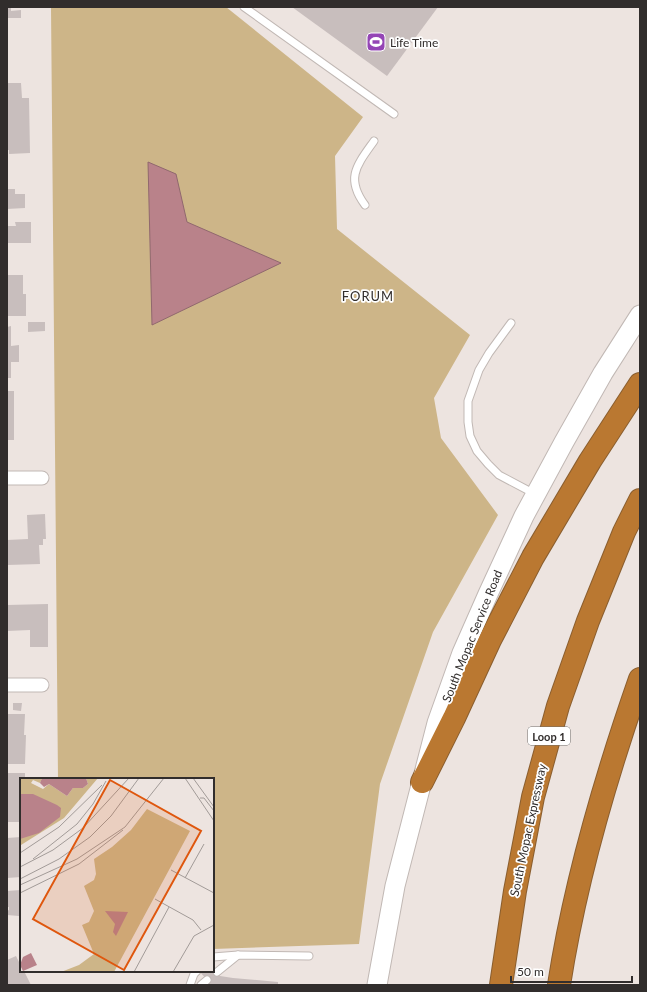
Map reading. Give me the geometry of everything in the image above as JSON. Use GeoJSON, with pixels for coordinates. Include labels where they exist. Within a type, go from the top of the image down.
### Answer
{"type":"FeatureCollection","features":[{"type":"Feature","properties":{"kind":"highway"},"geometry":{"type":"LineString","coordinates":[[422,782],[454,718],[490,640],[533,557],[590,461],[640,384]]}},
{"type":"Feature","properties":{"kind":"highway","name":"South Mopac Expressway"},"geometry":{"type":"LineString","coordinates":[[502,985],[514,891],[532,804],[558,706],[588,621],[624,532],[640,500]]}},
{"type":"Feature","properties":{"kind":"highway"},"geometry":{"type":"LineString","coordinates":[[559,985],[575,903],[596,816],[623,727],[640,680]]}},
{"type":"Feature","properties":{"kind":"street","name":"South Mopac Service Road"},"geometry":{"type":"LineString","coordinates":[[377,985],[395,886],[437,723],[462,653],[488,594],[536,494],[603,373],[640,316]]}},
{"type":"Feature","properties":{"kind":"street"},"geometry":{"type":"LineString","coordinates":[[7,478],[42,478]]}},
{"type":"Feature","properties":{"kind":"street"},"geometry":{"type":"LineString","coordinates":[[7,685],[42,685]]}},
{"type":"Feature","properties":{"kind":"lane"},"geometry":{"type":"LineString","coordinates":[[244,7],[394,114]]}},
{"type":"Feature","properties":{"kind":"lane"},"geometry":{"type":"LineString","coordinates":[[365,205],[358,195],[354,181],[356,170],[363,155],[374,141]]}},
{"type":"Feature","properties":{"kind":"lane"},"geometry":{"type":"LineString","coordinates":[[511,323],[489,353],[479,370],[468,401],[470,436],[477,452],[499,474],[536,494]]}},
{"type":"Feature","properties":{"kind":"lane"},"geometry":{"type":"LineString","coordinates":[[214,957],[238,955],[310,956]]}},
{"type":"Feature","properties":{"kind":"lane"},"geometry":{"type":"LineString","coordinates":[[216,972],[238,955]]}},
{"type":"Feature","properties":{"kind":"lane"},"geometry":{"type":"LineString","coordinates":[[190,985],[196,972]]}},
{"type":"Feature","properties":{"kind":"lane"},"geometry":{"type":"LineString","coordinates":[[201,985],[207,980]]}},
{"type":"Feature","properties":{"kind":"shaded area"},"geometry":{"type":"Polygon","coordinates":[[[51,7],[226,7],[363,117],[335,156],[337,229],[470,335],[434,398],[441,438],[498,515],[433,632],[380,784],[359,944],[214,949],[214,778],[58,778],[51,7]]]}},
{"type":"Feature","properties":{"kind":"shaded area"},"geometry":{"type":"Polygon","coordinates":[[[148,162],[176,174],[187,222],[281,263],[152,325],[148,162]]]}},
{"type":"Feature","properties":{"kind":"building"},"geometry":{"type":"Polygon","coordinates":[[[7,7],[11,7],[11,11],[21,10],[21,18],[7,18],[7,7]]]}},
{"type":"Feature","properties":{"kind":"building","name":"Life Time"},"geometry":{"type":"Polygon","coordinates":[[[292,7],[438,7],[387,76],[292,7]]]}},
{"type":"Feature","properties":{"kind":"building"},"geometry":{"type":"Polygon","coordinates":[[[7,83],[21,83],[22,98],[29,98],[30,153],[9,154],[9,150],[7,150],[7,83]]]}},
{"type":"Feature","properties":{"kind":"building"},"geometry":{"type":"Polygon","coordinates":[[[7,189],[15,189],[15,194],[25,194],[25,208],[7,209],[7,189]]]}},
{"type":"Feature","properties":{"kind":"building"},"geometry":{"type":"Polygon","coordinates":[[[15,222],[31,222],[31,243],[7,243],[7,226],[16,226],[15,222]]]}},
{"type":"Feature","properties":{"kind":"building"},"geometry":{"type":"Polygon","coordinates":[[[7,275],[23,275],[23,294],[26,294],[26,316],[7,316],[7,275]]]}},
{"type":"Feature","properties":{"kind":"building"},"geometry":{"type":"Polygon","coordinates":[[[28,322],[45,322],[45,331],[28,332],[28,322]]]}},
{"type":"Feature","properties":{"kind":"building"},"geometry":{"type":"Polygon","coordinates":[[[11,326],[11,346],[19,345],[19,362],[11,362],[11,378],[7,378],[7,327],[11,326]]]}},
{"type":"Feature","properties":{"kind":"building"},"geometry":{"type":"Polygon","coordinates":[[[7,391],[14,391],[14,440],[7,440],[7,391]]]}},
{"type":"Feature","properties":{"kind":"building"},"geometry":{"type":"Polygon","coordinates":[[[45,514],[46,539],[43,539],[43,545],[39,545],[40,564],[7,565],[7,540],[28,539],[27,515],[45,514]]]}},
{"type":"Feature","properties":{"kind":"building"},"geometry":{"type":"Polygon","coordinates":[[[48,604],[48,647],[30,647],[30,630],[7,631],[7,605],[48,604]]]}},
{"type":"Feature","properties":{"kind":"building"},"geometry":{"type":"Polygon","coordinates":[[[13,703],[22,703],[21,711],[13,710],[13,703]]]}},
{"type":"Feature","properties":{"kind":"building"},"geometry":{"type":"Polygon","coordinates":[[[7,714],[25,714],[25,764],[7,764],[7,714]]]}},
{"type":"Feature","properties":{"kind":"building"},"geometry":{"type":"Polygon","coordinates":[[[7,773],[25,773],[25,778],[20,778],[20,822],[7,822],[7,773]]]}},
{"type":"Feature","properties":{"kind":"building"},"geometry":{"type":"Polygon","coordinates":[[[20,837],[20,877],[7,878],[7,838],[20,837]]]}},
{"type":"Feature","properties":{"kind":"building"},"geometry":{"type":"Polygon","coordinates":[[[20,890],[20,926],[19,916],[7,915],[9,907],[7,907],[7,891],[20,890]]]}},
{"type":"Feature","properties":{"kind":"building"},"geometry":{"type":"Polygon","coordinates":[[[16,956],[20,964],[20,972],[24,972],[31,985],[7,985],[7,960],[16,956]]]}},
{"type":"Feature","properties":{"kind":"building"},"geometry":{"type":"Polygon","coordinates":[[[214,969],[220,976],[278,982],[278,985],[206,985],[209,982],[200,972],[214,972],[214,969]]]}},
{"type":"Feature","properties":{"kind":"place","name":"Life Time"},"geometry":{"type":"Point","coordinates":[376,42]}},
{"type":"Feature","properties":{"kind":"district","name":"FORUM"},"geometry":{"type":"Point","coordinates":[368,296]}}]}
